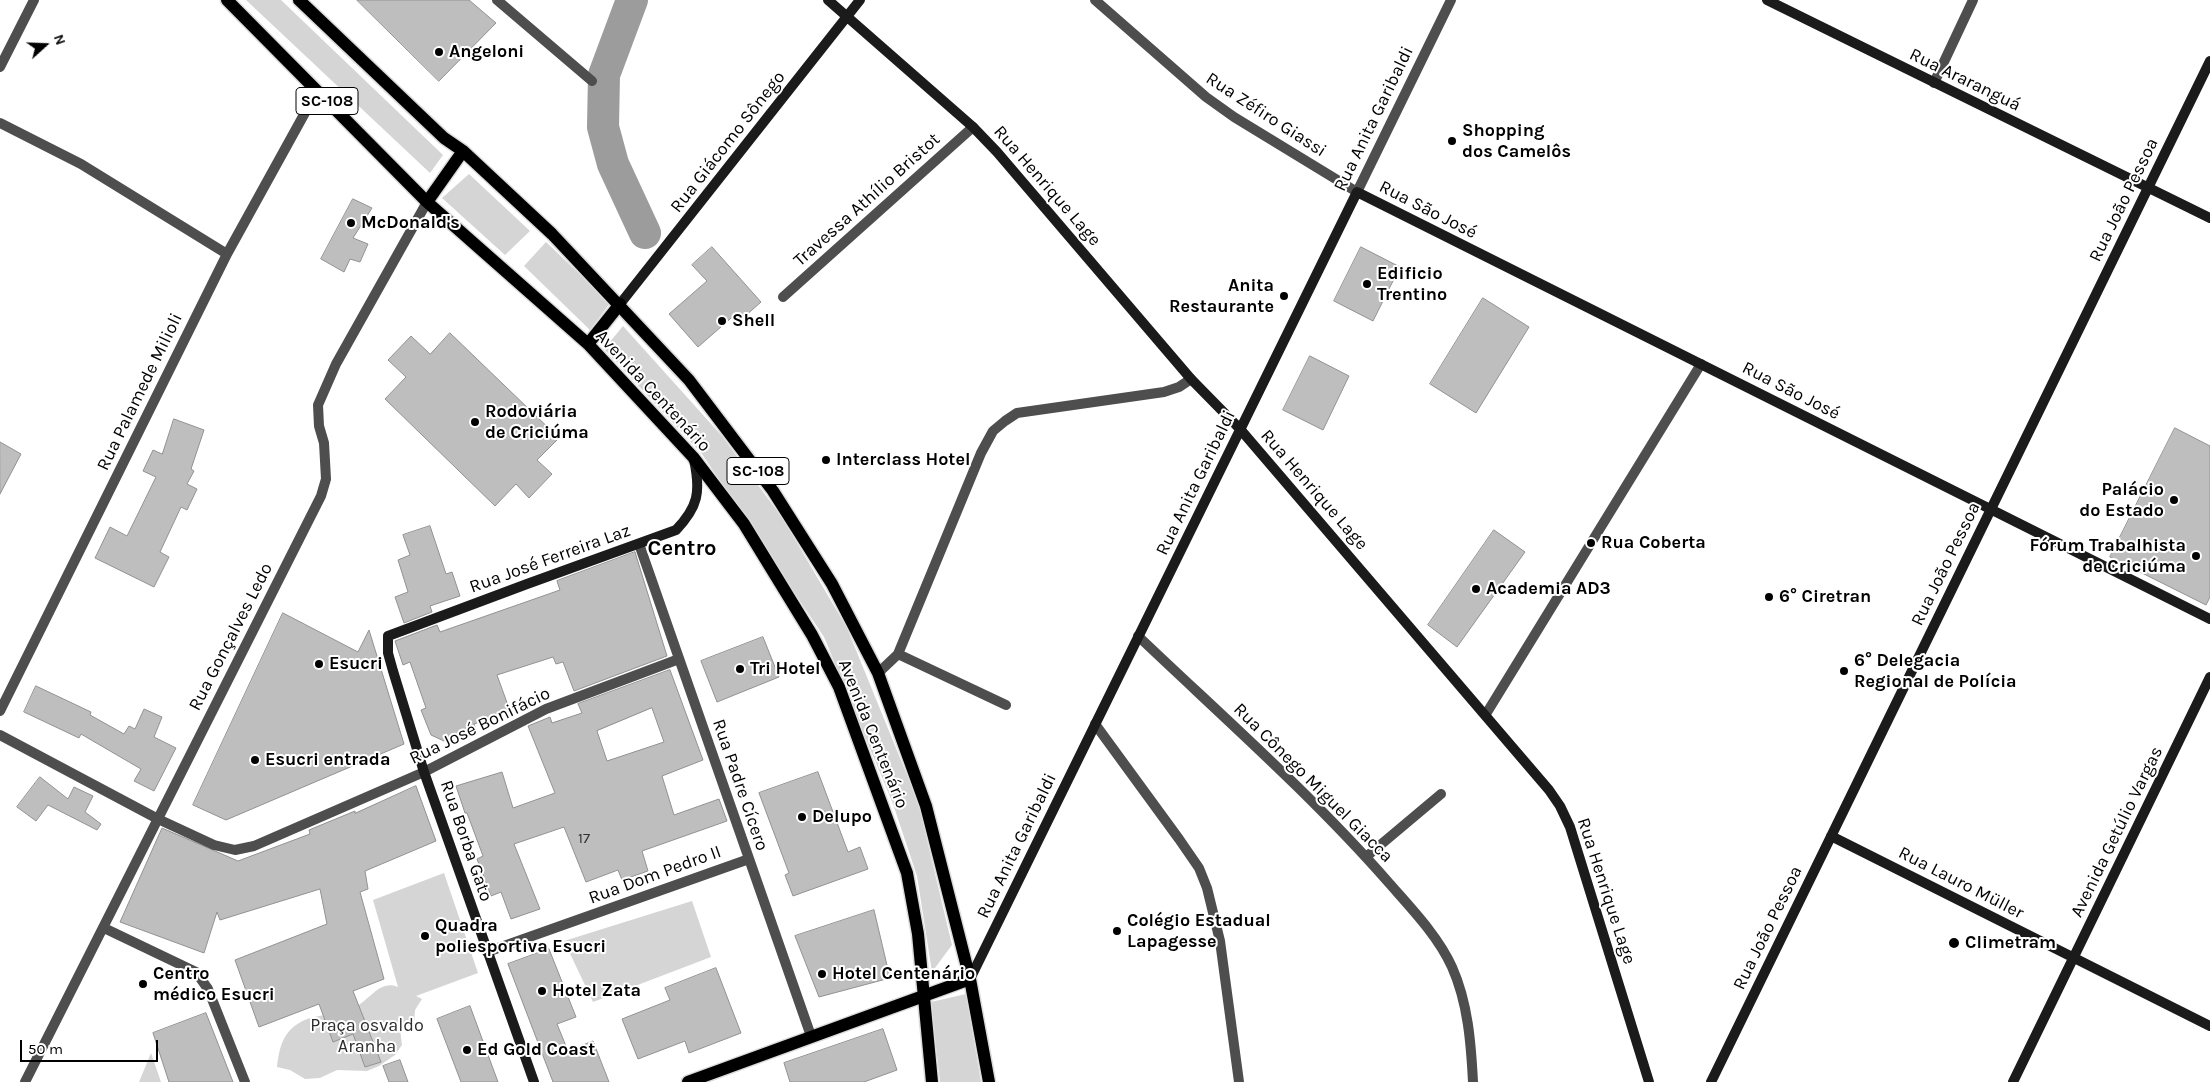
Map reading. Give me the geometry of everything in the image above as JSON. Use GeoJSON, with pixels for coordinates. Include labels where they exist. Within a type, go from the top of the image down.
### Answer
{"type":"FeatureCollection","features":[{"type":"Feature","properties":{"kind":"main road","name":"Avenida Centenário"},"geometry":{"type":"LineString","coordinates":[[227,0],[427,202],[588,344],[693,457],[744,524],[812,635],[839,687],[907,873],[918,934],[932,1082]]}},
{"type":"Feature","properties":{"kind":"main road","name":"Avenida Centenário"},"geometry":{"type":"LineString","coordinates":[[299,0],[444,138],[464,151],[552,234],[620,304],[689,380],[773,491],[832,584],[878,673],[926,806],[970,979],[989,1082]]}},
{"type":"Feature","properties":{"kind":"main road"},"geometry":{"type":"LineString","coordinates":[[427,202],[464,151]]}},
{"type":"Feature","properties":{"kind":"main road"},"geometry":{"type":"LineString","coordinates":[[588,344],[620,304]]}},
{"type":"Feature","properties":{"kind":"main road"},"geometry":{"type":"LineString","coordinates":[[688,1082],[970,979]]}},
{"type":"Feature","properties":{"kind":"street"},"geometry":{"type":"LineString","coordinates":[[0,67],[34,0]]}},
{"type":"Feature","properties":{"kind":"street"},"geometry":{"type":"LineString","coordinates":[[497,0],[592,81]]}},
{"type":"Feature","properties":{"kind":"street","name":"Rua Henrique Lage"},"geometry":{"type":"LineString","coordinates":[[828,0],[973,127],[997,152],[1191,379],[1240,429],[1550,790],[1570,827],[1649,1082]]}},
{"type":"Feature","properties":{"kind":"street","name":"Rua Giácomo Sônego"},"geometry":{"type":"LineString","coordinates":[[620,304],[860,0]]}},
{"type":"Feature","properties":{"kind":"street","name":"Rua Zéfiro Giassi"},"geometry":{"type":"LineString","coordinates":[[1095,0],[1206,97],[1234,117],[1356,192]]}},
{"type":"Feature","properties":{"kind":"street","name":"Rua Anita Garibaldi"},"geometry":{"type":"LineString","coordinates":[[970,979],[1451,0]]}},
{"type":"Feature","properties":{"kind":"street","name":"Rua Araranguá"},"geometry":{"type":"LineString","coordinates":[[1767,0],[2210,218]]}},
{"type":"Feature","properties":{"kind":"street"},"geometry":{"type":"LineString","coordinates":[[1934,83],[1974,0]]}},
{"type":"Feature","properties":{"kind":"street","name":"Rua João Pessoa"},"geometry":{"type":"LineString","coordinates":[[1711,1082],[2210,61]]}},
{"type":"Feature","properties":{"kind":"street","name":"Rua Palamede Milioli"},"geometry":{"type":"LineString","coordinates":[[0,711],[227,254],[317,91]]}},
{"type":"Feature","properties":{"kind":"street"},"geometry":{"type":"LineString","coordinates":[[0,124],[81,164],[227,254]]}},
{"type":"Feature","properties":{"kind":"street","name":"Travessa Athílio Bristot"},"geometry":{"type":"LineString","coordinates":[[783,297],[973,127]]}},
{"type":"Feature","properties":{"kind":"street","name":"Rua São José"},"geometry":{"type":"LineString","coordinates":[[1356,192],[2210,619]]}},
{"type":"Feature","properties":{"kind":"street","name":"Rua Gonçalves Ledo"},"geometry":{"type":"LineString","coordinates":[[25,1082],[321,496],[326,479],[324,443],[319,426],[318,405],[328,382],[427,202]]}},
{"type":"Feature","properties":{"kind":"street"},"geometry":{"type":"LineString","coordinates":[[1486,714],[1701,364]]}},
{"type":"Feature","properties":{"kind":"street"},"geometry":{"type":"LineString","coordinates":[[878,673],[898,654],[981,453],[994,432],[1004,421],[1017,413],[1164,392],[1179,387],[1191,379]]}},
{"type":"Feature","properties":{"kind":"street","name":"Rua José Ferreira Laz"},"geometry":{"type":"LineString","coordinates":[[388,636],[676,530],[690,515],[696,499],[698,477],[693,457]]}},
{"type":"Feature","properties":{"kind":"street","name":"Rua Padre Cícero"},"geometry":{"type":"LineString","coordinates":[[639,544],[811,1036]]}},
{"type":"Feature","properties":{"kind":"street","name":"Rua Borba Gato"},"geometry":{"type":"LineString","coordinates":[[388,636],[388,653],[424,772],[534,1082]]}},
{"type":"Feature","properties":{"kind":"street","name":"Rua Cônego Miguel Giacca"},"geometry":{"type":"LineString","coordinates":[[1138,636],[1344,832],[1439,944],[1452,967],[1469,1029],[1474,1082]]}},
{"type":"Feature","properties":{"kind":"street"},"geometry":{"type":"LineString","coordinates":[[898,654],[1006,706]]}},
{"type":"Feature","properties":{"kind":"street","name":"Rua José Bonifácio"},"geometry":{"type":"LineString","coordinates":[[0,735],[158,819],[214,845],[235,850],[254,846],[424,772],[546,709],[679,660]]}},
{"type":"Feature","properties":{"kind":"street","name":"Avenida Getúlio Vargas"},"geometry":{"type":"LineString","coordinates":[[2013,1082],[2210,677]]}},
{"type":"Feature","properties":{"kind":"street"},"geometry":{"type":"LineString","coordinates":[[1095,724],[1199,868],[1207,888],[1220,941],[1239,1082]]}},
{"type":"Feature","properties":{"kind":"street"},"geometry":{"type":"LineString","coordinates":[[1366,857],[1441,794]]}},
{"type":"Feature","properties":{"kind":"street","name":"Rua Lauro Müller"},"geometry":{"type":"LineString","coordinates":[[1831,836],[2210,1026]]}},
{"type":"Feature","properties":{"kind":"street","name":"Rua Dom Pedro II"},"geometry":{"type":"LineString","coordinates":[[487,952],[749,859]]}},
{"type":"Feature","properties":{"kind":"street"},"geometry":{"type":"LineString","coordinates":[[104,928],[196,972],[208,989],[246,1082]]}},
{"type":"Feature","properties":{"kind":"green space"},"geometry":{"type":"Polygon","coordinates":[[[246,0],[281,0],[443,155],[430,173],[246,0]]]}},
{"type":"Feature","properties":{"kind":"green space"},"geometry":{"type":"Polygon","coordinates":[[[469,174],[530,231],[505,255],[442,198],[469,174]]]}},
{"type":"Feature","properties":{"kind":"green space"},"geometry":{"type":"Polygon","coordinates":[[[546,242],[610,303],[590,330],[524,266],[546,242]]]}},
{"type":"Feature","properties":{"kind":"green space"},"geometry":{"type":"Polygon","coordinates":[[[623,326],[722,436],[783,519],[847,628],[918,802],[952,945],[932,972],[917,876],[893,804],[824,637],[702,454],[604,349],[623,326]]]}},
{"type":"Feature","properties":{"kind":"green space","name":"Praça osvaldo Aranha"},"geometry":{"type":"Polygon","coordinates":[[[444,873],[478,973],[416,996],[422,999],[415,1010],[414,1024],[400,1029],[402,1045],[395,1055],[379,1066],[367,1071],[337,1070],[320,1078],[305,1079],[290,1070],[277,1067],[282,1042],[293,1027],[299,1023],[312,1018],[349,1010],[380,988],[392,985],[398,987],[373,900],[444,873]]]}},
{"type":"Feature","properties":{"kind":"green space"},"geometry":{"type":"Polygon","coordinates":[[[692,901],[711,957],[593,1002],[564,941],[692,901]]]}},
{"type":"Feature","properties":{"kind":"green space"},"geometry":{"type":"Polygon","coordinates":[[[966,994],[981,1082],[940,1082],[931,1002],[966,994]]]}},
{"type":"Feature","properties":{"kind":"green space"},"geometry":{"type":"Polygon","coordinates":[[[151,1053],[161,1082],[139,1082],[151,1053]]]}},
{"type":"Feature","properties":{"kind":"building","name":"Angeloni"},"geometry":{"type":"Polygon","coordinates":[[[357,0],[469,0],[496,23],[439,81],[357,0]]]}},
{"type":"Feature","properties":{"kind":"building","name":"McDonald's"},"geometry":{"type":"Polygon","coordinates":[[[353,199],[372,208],[353,238],[368,244],[360,262],[350,259],[344,272],[321,259],[353,199]]]}},
{"type":"Feature","properties":{"kind":"building"},"geometry":{"type":"Polygon","coordinates":[[[712,247],[761,302],[743,318],[738,312],[698,347],[669,314],[707,281],[692,265],[712,247]]]}},
{"type":"Feature","properties":{"kind":"building","name":"Edificio Trentino"},"geometry":{"type":"Polygon","coordinates":[[[1361,247],[1400,267],[1373,321],[1334,301],[1361,247]]]}},
{"type":"Feature","properties":{"kind":"building"},"geometry":{"type":"Polygon","coordinates":[[[1483,298],[1529,327],[1476,413],[1430,384],[1483,298]]]}},
{"type":"Feature","properties":{"kind":"building","name":"Rodoviária de Criciúma"},"geometry":{"type":"Polygon","coordinates":[[[450,333],[559,438],[537,460],[552,474],[529,498],[516,484],[495,506],[385,399],[406,377],[388,360],[411,336],[430,354],[450,333]]]}},
{"type":"Feature","properties":{"kind":"building"},"geometry":{"type":"Polygon","coordinates":[[[1310,356],[1349,376],[1323,430],[1283,410],[1310,356]]]}},
{"type":"Feature","properties":{"kind":"building"},"geometry":{"type":"Polygon","coordinates":[[[174,419],[204,430],[191,469],[194,471],[187,484],[197,489],[187,510],[181,507],[160,552],[169,557],[154,587],[95,558],[110,527],[127,536],[156,477],[143,471],[153,450],[162,454],[174,419]]]}},
{"type":"Feature","properties":{"kind":"building","name":"Palácio do Estado"},"geometry":{"type":"Polygon","coordinates":[[[2175,428],[2210,446],[2210,597],[2206,605],[2110,557],[2175,428]]]}},
{"type":"Feature","properties":{"kind":"building"},"geometry":{"type":"Polygon","coordinates":[[[0,442],[21,454],[0,494],[0,442]]]}},
{"type":"Feature","properties":{"kind":"building"},"geometry":{"type":"Polygon","coordinates":[[[430,526],[446,574],[452,572],[460,596],[430,606],[432,612],[404,623],[395,597],[408,592],[398,560],[410,555],[403,535],[430,526]]]}},
{"type":"Feature","properties":{"kind":"building","name":"Academia AD3"},"geometry":{"type":"Polygon","coordinates":[[[1494,530],[1525,552],[1457,647],[1428,625],[1494,530]]]}},
{"type":"Feature","properties":{"kind":"building"},"geometry":{"type":"Polygon","coordinates":[[[635,552],[667,656],[574,691],[563,662],[556,664],[553,657],[497,675],[510,711],[474,724],[475,727],[444,741],[431,735],[421,710],[426,708],[410,662],[403,665],[395,641],[437,625],[440,632],[560,590],[557,581],[635,552]]]}},
{"type":"Feature","properties":{"kind":"building","name":"Esucri"},"geometry":{"type":"Polygon","coordinates":[[[283,613],[358,652],[369,630],[404,744],[226,820],[193,805],[283,613]]]}},
{"type":"Feature","properties":{"kind":"building","name":"Tri Hotel"},"geometry":{"type":"Polygon","coordinates":[[[763,637],[779,677],[717,702],[701,661],[763,637]]]}},
{"type":"Feature","properties":{"kind":"building"},"geometry":{"type":"Polygon","coordinates":[[[670,670],[703,760],[662,776],[674,815],[719,799],[727,821],[642,851],[648,871],[622,880],[618,870],[586,882],[564,827],[514,844],[540,909],[511,919],[501,892],[491,896],[477,859],[483,856],[456,786],[502,772],[513,808],[555,793],[528,726],[550,717],[552,723],[582,713],[578,704],[670,670]],[[652,708],[597,731],[607,761],[664,742],[652,708]]]}},
{"type":"Feature","properties":{"kind":"building"},"geometry":{"type":"Polygon","coordinates":[[[36,686],[91,712],[90,715],[124,734],[129,726],[135,729],[144,709],[162,717],[154,737],[176,748],[154,791],[134,781],[141,769],[81,734],[79,738],[24,712],[36,686]]]}},
{"type":"Feature","properties":{"kind":"building","name":"Delupo"},"geometry":{"type":"Polygon","coordinates":[[[818,772],[848,852],[860,847],[868,869],[793,896],[785,875],[789,873],[759,793],[818,772]]]}},
{"type":"Feature","properties":{"kind":"building"},"geometry":{"type":"Polygon","coordinates":[[[40,777],[68,799],[74,787],[93,796],[85,812],[101,824],[97,830],[48,805],[36,821],[17,807],[40,777]]]}},
{"type":"Feature","properties":{"kind":"building"},"geometry":{"type":"Polygon","coordinates":[[[416,786],[436,841],[365,871],[368,889],[360,892],[384,979],[353,991],[381,1062],[365,1067],[353,1034],[333,1042],[319,1004],[259,1027],[235,960],[327,924],[320,889],[220,920],[217,912],[204,953],[120,922],[162,828],[238,861],[310,834],[309,830],[355,811],[355,813],[416,786]]]}},
{"type":"Feature","properties":{"kind":"building"},"geometry":{"type":"Polygon","coordinates":[[[874,910],[890,978],[819,997],[795,936],[874,910]]]}},
{"type":"Feature","properties":{"kind":"building"},"geometry":{"type":"Polygon","coordinates":[[[549,949],[576,1017],[557,1024],[568,1051],[593,1041],[609,1082],[553,1082],[508,964],[549,949]]]}},
{"type":"Feature","properties":{"kind":"building"},"geometry":{"type":"Polygon","coordinates":[[[716,968],[741,1033],[689,1053],[685,1041],[638,1059],[622,1019],[670,1000],[665,988],[716,968]]]}},
{"type":"Feature","properties":{"kind":"building","name":"Ed Gold Coast"},"geometry":{"type":"Polygon","coordinates":[[[470,1006],[498,1082],[461,1082],[437,1019],[470,1006]]]}},
{"type":"Feature","properties":{"kind":"building"},"geometry":{"type":"Polygon","coordinates":[[[206,1013],[233,1082],[169,1082],[153,1033],[206,1013]]]}},
{"type":"Feature","properties":{"kind":"building"},"geometry":{"type":"Polygon","coordinates":[[[883,1029],[897,1070],[864,1082],[790,1082],[784,1063],[883,1029]]]}},
{"type":"Feature","properties":{"kind":"building"},"geometry":{"type":"Polygon","coordinates":[[[400,1060],[408,1082],[389,1082],[383,1066],[400,1060]]]}},
{"type":"Feature","properties":{"kind":"waterway"},"geometry":{"type":"LineString","coordinates":[[632,0],[604,75],[603,127],[613,164],[645,233]]}},
{"type":"Feature","properties":{"kind":"place","name":"Angeloni"},"geometry":{"type":"Point","coordinates":[439,52]}},
{"type":"Feature","properties":{"kind":"place","name":"Shopping dos Camelôs"},"geometry":{"type":"Point","coordinates":[1452,141]}},
{"type":"Feature","properties":{"kind":"place","name":"McDonald's"},"geometry":{"type":"Point","coordinates":[351,223]}},
{"type":"Feature","properties":{"kind":"place","name":"Edificio Trentino"},"geometry":{"type":"Point","coordinates":[1367,284]}},
{"type":"Feature","properties":{"kind":"place","name":"Anita Restaurante"},"geometry":{"type":"Point","coordinates":[1284,296]}},
{"type":"Feature","properties":{"kind":"place","name":"Shell"},"geometry":{"type":"Point","coordinates":[722,321]}},
{"type":"Feature","properties":{"kind":"place","name":"Rodoviária de Criciúma"},"geometry":{"type":"Point","coordinates":[475,422]}},
{"type":"Feature","properties":{"kind":"place","name":"Interclass Hotel"},"geometry":{"type":"Point","coordinates":[826,460]}},
{"type":"Feature","properties":{"kind":"place","name":"Palácio do Estado"},"geometry":{"type":"Point","coordinates":[2174,500]}},
{"type":"Feature","properties":{"kind":"place","name":"Rua Coberta"},"geometry":{"type":"Point","coordinates":[1591,543]}},
{"type":"Feature","properties":{"kind":"place","name":"Fórum Trabalhista de Criciúma"},"geometry":{"type":"Point","coordinates":[2196,556]}},
{"type":"Feature","properties":{"kind":"place","name":"Academia AD3"},"geometry":{"type":"Point","coordinates":[1476,589]}},
{"type":"Feature","properties":{"kind":"place","name":"6° Ciretran"},"geometry":{"type":"Point","coordinates":[1769,597]}},
{"type":"Feature","properties":{"kind":"place","name":"Esucri"},"geometry":{"type":"Point","coordinates":[319,664]}},
{"type":"Feature","properties":{"kind":"place","name":"Tri Hotel"},"geometry":{"type":"Point","coordinates":[740,669]}},
{"type":"Feature","properties":{"kind":"place","name":"6° Delegacia Regional de Polícia"},"geometry":{"type":"Point","coordinates":[1844,671]}},
{"type":"Feature","properties":{"kind":"place","name":"Esucri entrada"},"geometry":{"type":"Point","coordinates":[255,760]}},
{"type":"Feature","properties":{"kind":"place","name":"Delupo"},"geometry":{"type":"Point","coordinates":[802,817]}},
{"type":"Feature","properties":{"kind":"place","name":"Colégio Estadual Lapagesse"},"geometry":{"type":"Point","coordinates":[1117,931]}},
{"type":"Feature","properties":{"kind":"place","name":"Quadra poliesportiva Esucri"},"geometry":{"type":"Point","coordinates":[425,936]}},
{"type":"Feature","properties":{"kind":"place","name":"Climetram"},"geometry":{"type":"Point","coordinates":[1954,943]}},
{"type":"Feature","properties":{"kind":"place","name":"Hotel Centenário"},"geometry":{"type":"Point","coordinates":[822,974]}},
{"type":"Feature","properties":{"kind":"place","name":"Centro médico Esucri"},"geometry":{"type":"Point","coordinates":[143,984]}},
{"type":"Feature","properties":{"kind":"place","name":"Hotel Zata"},"geometry":{"type":"Point","coordinates":[542,991]}},
{"type":"Feature","properties":{"kind":"place","name":"Ed Gold Coast"},"geometry":{"type":"Point","coordinates":[467,1050]}},
{"type":"Feature","properties":{"kind":"district","name":"Centro"},"geometry":{"type":"Point","coordinates":[682,549]}}]}
